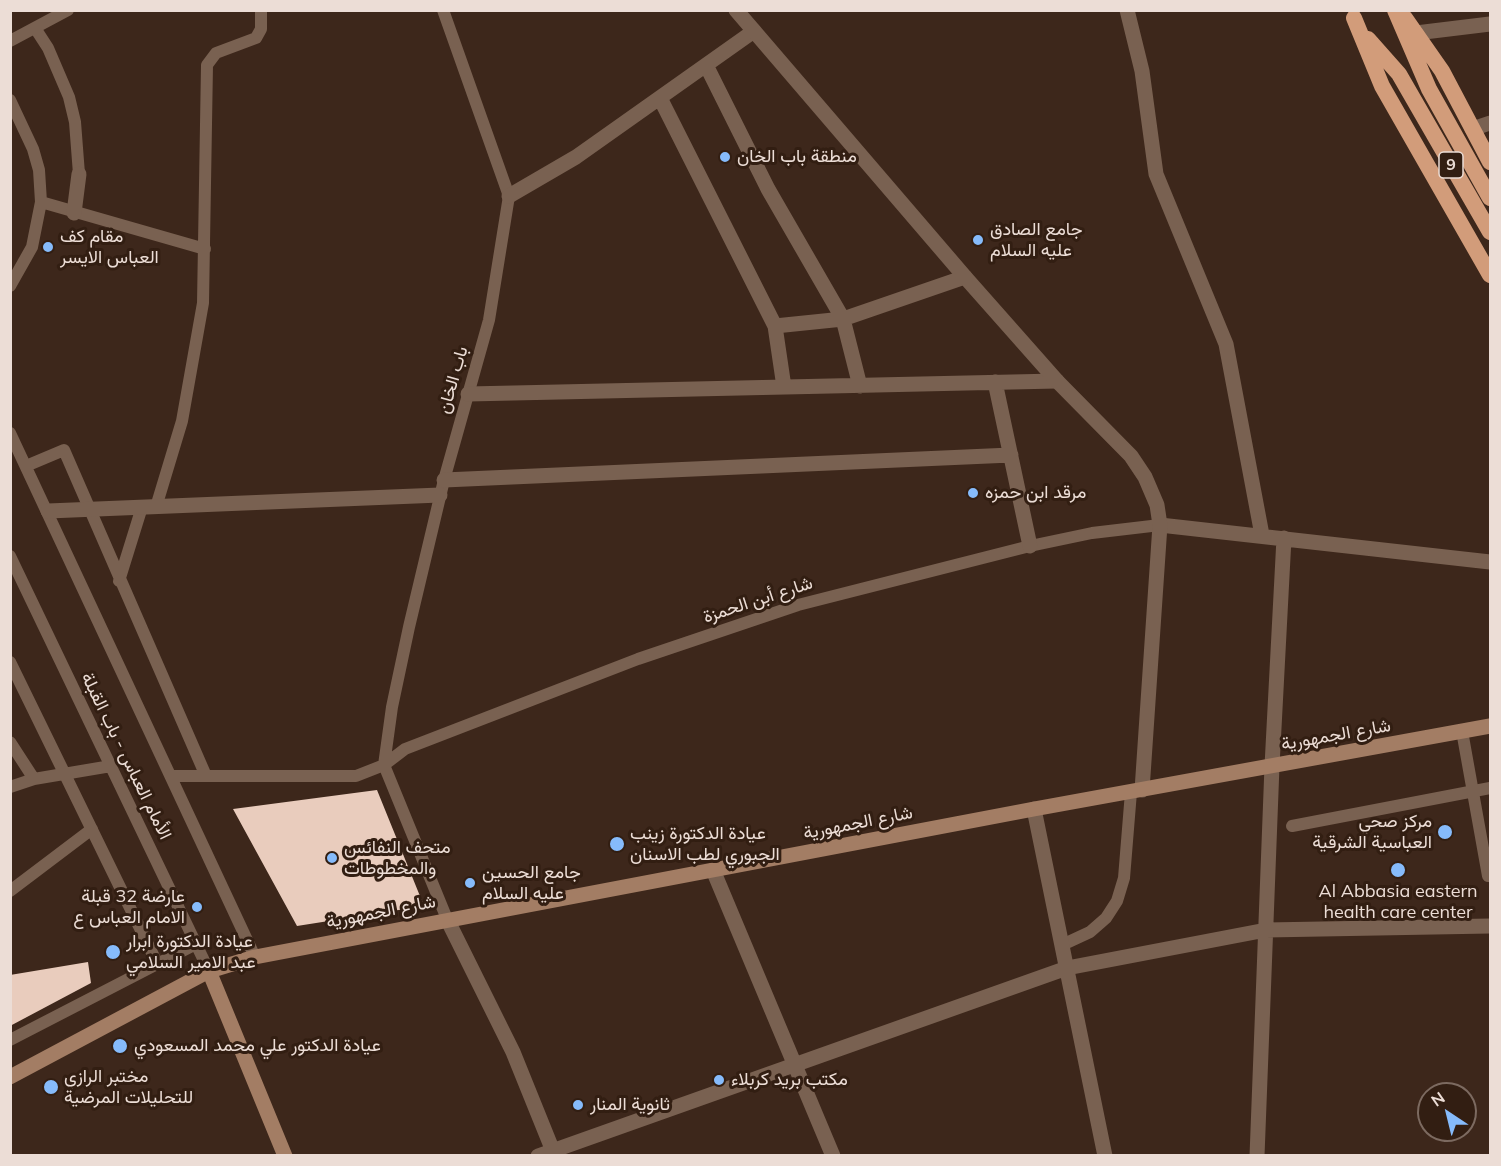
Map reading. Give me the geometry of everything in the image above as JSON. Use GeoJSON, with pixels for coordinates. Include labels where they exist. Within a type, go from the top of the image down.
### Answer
{"type":"FeatureCollection","features":[{"type":"Feature","properties":{"kind":"highway"},"geometry":{"type":"LineString","coordinates":[[1398,10],[1442,71],[1491,162]]}},
{"type":"Feature","properties":{"kind":"highway","name":"9"},"geometry":{"type":"LineString","coordinates":[[1398,10],[1429,89],[1491,198]]}},
{"type":"Feature","properties":{"kind":"highway"},"geometry":{"type":"LineString","coordinates":[[1351,14],[1382,86],[1491,275]]}},
{"type":"Feature","properties":{"kind":"highway","name":"9"},"geometry":{"type":"LineString","coordinates":[[1351,14],[1399,74],[1491,232]]}},
{"type":"Feature","properties":{"kind":"main road","name":"شارع الجمهورية"},"geometry":{"type":"LineString","coordinates":[[10,1077],[209,971],[255,957],[1034,809],[1491,726]]}},
{"type":"Feature","properties":{"kind":"main road"},"geometry":{"type":"LineString","coordinates":[[209,971],[285,1155]]}},
{"type":"Feature","properties":{"kind":"street"},"geometry":{"type":"LineString","coordinates":[[10,41],[68,10]]}},
{"type":"Feature","properties":{"kind":"street"},"geometry":{"type":"LineString","coordinates":[[119,581],[182,422],[198,346],[203,303],[205,249],[207,65],[216,53],[248,43],[256,38],[261,29],[261,10]]}},
{"type":"Feature","properties":{"kind":"street","name":"باب الخان"},"geometry":{"type":"LineString","coordinates":[[384,765],[392,707],[442,488],[489,320],[509,196],[442,10]]}},
{"type":"Feature","properties":{"kind":"street"},"geometry":{"type":"LineString","coordinates":[[736,10],[1057,381],[1131,456],[1154,496],[1160,525],[1136,791],[1124,878],[1117,901],[1106,918],[1062,945]]}},
{"type":"Feature","properties":{"kind":"street"},"geometry":{"type":"LineString","coordinates":[[1131,11],[1156,174],[1226,344],[1262,535]]}},
{"type":"Feature","properties":{"kind":"street"},"geometry":{"type":"LineString","coordinates":[[1416,33],[1491,24]]}},
{"type":"Feature","properties":{"kind":"street"},"geometry":{"type":"LineString","coordinates":[[34,28],[48,48],[69,97],[75,122],[79,174],[74,213]]}},
{"type":"Feature","properties":{"kind":"street"},"geometry":{"type":"LineString","coordinates":[[509,196],[576,157],[754,32]]}},
{"type":"Feature","properties":{"kind":"street"},"geometry":{"type":"LineString","coordinates":[[706,65],[768,189],[843,319],[860,386]]}},
{"type":"Feature","properties":{"kind":"street"},"geometry":{"type":"LineString","coordinates":[[660,98],[775,326],[784,387]]}},
{"type":"Feature","properties":{"kind":"street"},"geometry":{"type":"LineString","coordinates":[[10,100],[33,149],[39,170],[41,202],[32,248],[10,286]]}},
{"type":"Feature","properties":{"kind":"street"},"geometry":{"type":"LineString","coordinates":[[1472,129],[1491,123]]}},
{"type":"Feature","properties":{"kind":"street"},"geometry":{"type":"LineString","coordinates":[[41,202],[205,249]]}},
{"type":"Feature","properties":{"kind":"street"},"geometry":{"type":"LineString","coordinates":[[775,326],[843,319],[965,277]]}},
{"type":"Feature","properties":{"kind":"street"},"geometry":{"type":"LineString","coordinates":[[468,394],[1057,381]]}},
{"type":"Feature","properties":{"kind":"street"},"geometry":{"type":"LineString","coordinates":[[995,382],[1030,546]]}},
{"type":"Feature","properties":{"kind":"street"},"geometry":{"type":"LineString","coordinates":[[10,433],[255,957]]}},
{"type":"Feature","properties":{"kind":"street"},"geometry":{"type":"LineString","coordinates":[[26,466],[64,450],[119,581],[206,776]]}},
{"type":"Feature","properties":{"kind":"street"},"geometry":{"type":"LineString","coordinates":[[48,511],[149,507],[1011,455]]}},
{"type":"Feature","properties":{"kind":"street"},"geometry":{"type":"LineString","coordinates":[[1160,525],[1491,562]]}},
{"type":"Feature","properties":{"kind":"street","name":"شارع أبن الحمزة"},"geometry":{"type":"LineString","coordinates":[[171,776],[356,776],[384,765],[405,749],[638,659],[798,605],[1030,546],[1092,533],[1160,525]]}},
{"type":"Feature","properties":{"kind":"street"},"geometry":{"type":"LineString","coordinates":[[1257,1155],[1272,766],[1284,538]]}},
{"type":"Feature","properties":{"kind":"street","name":"الأمام العباس - باب القبلة"},"geometry":{"type":"LineString","coordinates":[[10,556],[209,971]]}},
{"type":"Feature","properties":{"kind":"street"},"geometry":{"type":"LineString","coordinates":[[10,662],[158,965]]}},
{"type":"Feature","properties":{"kind":"street"},"geometry":{"type":"LineString","coordinates":[[1462,731],[1488,876]]}},
{"type":"Feature","properties":{"kind":"street"},"geometry":{"type":"LineString","coordinates":[[10,742],[34,779]]}},
{"type":"Feature","properties":{"kind":"street"},"geometry":{"type":"LineString","coordinates":[[384,765],[447,919],[513,1052],[554,1153]]}},
{"type":"Feature","properties":{"kind":"street"},"geometry":{"type":"LineString","coordinates":[[10,787],[34,779],[111,766]]}},
{"type":"Feature","properties":{"kind":"street"},"geometry":{"type":"LineString","coordinates":[[1292,826],[1491,788]]}},
{"type":"Feature","properties":{"kind":"street"},"geometry":{"type":"LineString","coordinates":[[1034,809],[1105,1155]]}},
{"type":"Feature","properties":{"kind":"street"},"geometry":{"type":"LineString","coordinates":[[10,891],[92,830]]}},
{"type":"Feature","properties":{"kind":"street"},"geometry":{"type":"LineString","coordinates":[[713,870],[793,1065],[833,1155]]}},
{"type":"Feature","properties":{"kind":"street"},"geometry":{"type":"LineString","coordinates":[[538,1155],[554,1153],[1067,968],[1266,930],[1491,926]]}},
{"type":"Feature","properties":{"kind":"street"},"geometry":{"type":"LineString","coordinates":[[10,1040],[196,944]]}},
{"type":"Feature","properties":{"kind":"building","name":"متحف النفائس والمخطوطات"},"geometry":{"type":"Polygon","coordinates":[[[377,790],[424,906],[297,926],[233,809],[377,790]]]}},
{"type":"Feature","properties":{"kind":"building"},"geometry":{"type":"Polygon","coordinates":[[[88,962],[91,983],[10,1026],[10,975],[88,962]]]}},
{"type":"Feature","properties":{"kind":"place","name":"منطقة باب الخان"},"geometry":{"type":"Point","coordinates":[725,157]}},
{"type":"Feature","properties":{"kind":"place","name":"جامع الصادق عليه السلام"},"geometry":{"type":"Point","coordinates":[978,240]}},
{"type":"Feature","properties":{"kind":"place","name":"مقام كف العباس الايسر"},"geometry":{"type":"Point","coordinates":[48,247]}},
{"type":"Feature","properties":{"kind":"place","name":"مرقد ابن حمزه"},"geometry":{"type":"Point","coordinates":[973,493]}},
{"type":"Feature","properties":{"kind":"place","name":"مركز صحي العباسية الشرقية"},"geometry":{"type":"Point","coordinates":[1445,832]}},
{"type":"Feature","properties":{"kind":"place","name":"عيادة الدكتورة زينب الجبوري لطب الاسنان"},"geometry":{"type":"Point","coordinates":[617,844]}},
{"type":"Feature","properties":{"kind":"place","name":"متحف النفائس والمخطوطات"},"geometry":{"type":"Point","coordinates":[332,858]}},
{"type":"Feature","properties":{"kind":"place","name":"Al Abbasia eastern health care center"},"geometry":{"type":"Point","coordinates":[1398,870]}},
{"type":"Feature","properties":{"kind":"place","name":"جامع الحسين عليه السلام"},"geometry":{"type":"Point","coordinates":[470,883]}},
{"type":"Feature","properties":{"kind":"place","name":"عارضة 32 قبلة الامام العباس ع"},"geometry":{"type":"Point","coordinates":[197,907]}},
{"type":"Feature","properties":{"kind":"place","name":"عيادة الدكتورة ابرار عبد الامير السلامي"},"geometry":{"type":"Point","coordinates":[113,952]}},
{"type":"Feature","properties":{"kind":"place","name":"عيادة الدكتور علي محمد المسعودي"},"geometry":{"type":"Point","coordinates":[120,1046]}},
{"type":"Feature","properties":{"kind":"place","name":"مكتب بريد كربلاء"},"geometry":{"type":"Point","coordinates":[719,1080]}},
{"type":"Feature","properties":{"kind":"place","name":"مختبر الرازي للتحليلات المرضية"},"geometry":{"type":"Point","coordinates":[51,1087]}},
{"type":"Feature","properties":{"kind":"place","name":"ثانوية المنار"},"geometry":{"type":"Point","coordinates":[578,1105]}}]}
